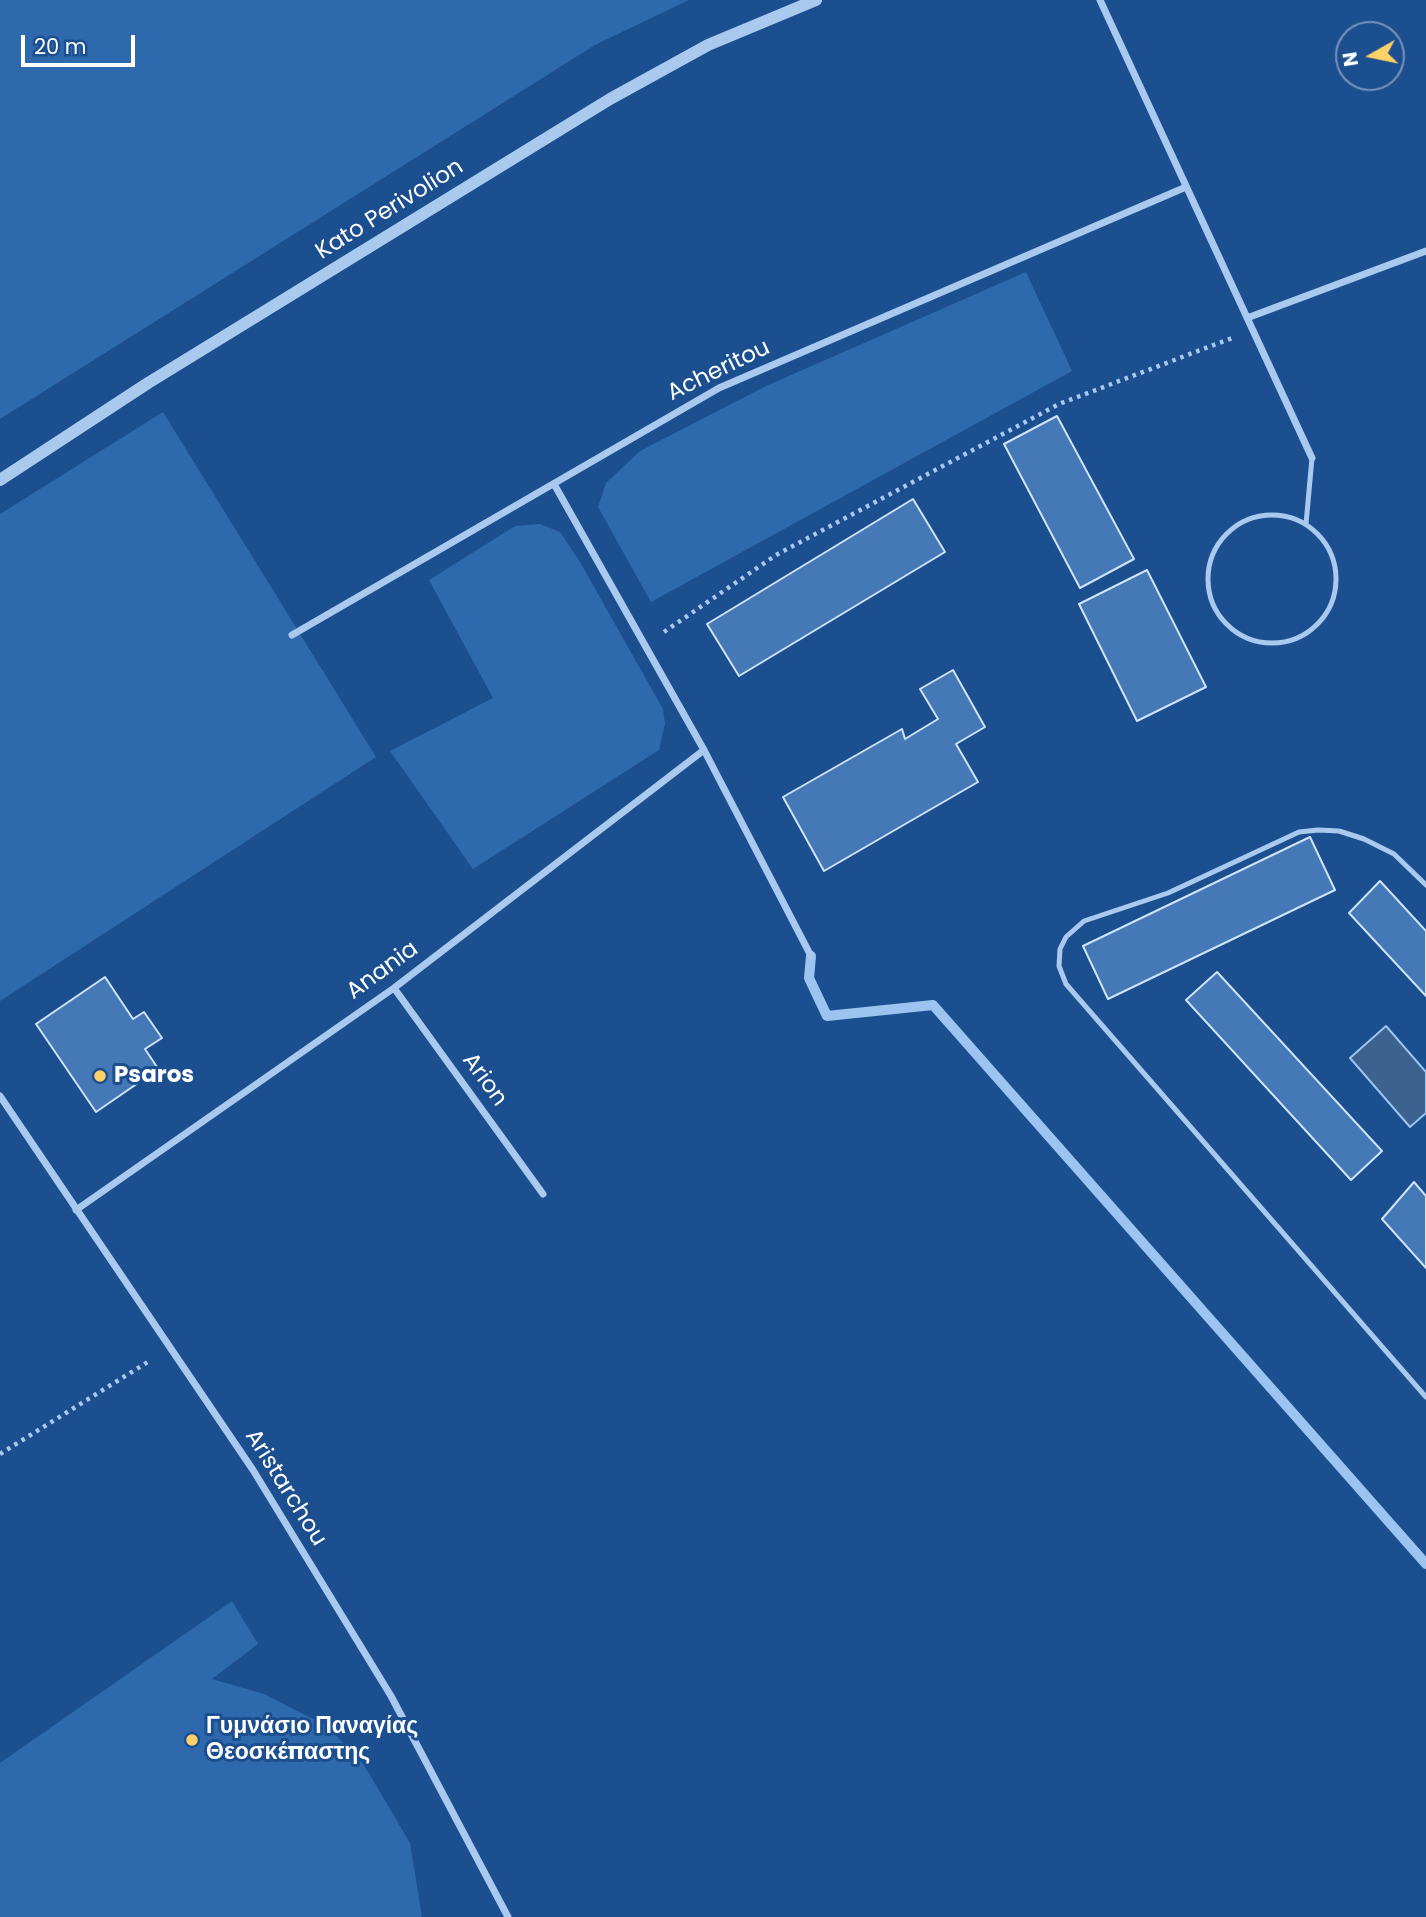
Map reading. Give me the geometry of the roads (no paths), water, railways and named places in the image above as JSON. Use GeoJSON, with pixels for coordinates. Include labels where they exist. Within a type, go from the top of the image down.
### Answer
{"type":"FeatureCollection","features":[{"type":"Feature","properties":{"kind":"street","name":"Kato Perivolion"},"geometry":{"type":"LineString","coordinates":[[0,480],[148,383],[610,99],[708,45],[816,0]]}},
{"type":"Feature","properties":{"kind":"street"},"geometry":{"type":"LineString","coordinates":[[1100,0],[1312,458]]}},
{"type":"Feature","properties":{"kind":"street","name":"Acheritou"},"geometry":{"type":"LineString","coordinates":[[292,635],[719,388],[1186,187]]}},
{"type":"Feature","properties":{"kind":"street"},"geometry":{"type":"LineString","coordinates":[[1247,318],[1426,251]]}},
{"type":"Feature","properties":{"kind":"street"},"geometry":{"type":"LineString","coordinates":[[554,484],[704,750],[811,956]]}},
{"type":"Feature","properties":{"kind":"street","name":"Anania"},"geometry":{"type":"LineString","coordinates":[[76,1210],[394,988],[704,750]]}},
{"type":"Feature","properties":{"kind":"street","name":"Arion"},"geometry":{"type":"LineString","coordinates":[[394,988],[543,1194]]}},
{"type":"Feature","properties":{"kind":"street","name":"Aristarchou"},"geometry":{"type":"LineString","coordinates":[[0,1096],[253,1470],[391,1696],[508,1917]]}},
{"type":"Feature","properties":{"kind":"lane"},"geometry":{"type":"LineString","coordinates":[[1306,524],[1312,458]]}},
{"type":"Feature","properties":{"kind":"lane"},"geometry":{"type":"LineString","coordinates":[[1272,514],[1306,524],[1319,535],[1335,566],[1333,601],[1324,617],[1312,630],[1297,639],[1280,643],[1262,643],[1231,629],[1210,601],[1207,583],[1214,549],[1238,523],[1254,516],[1272,514]]}},
{"type":"Feature","properties":{"kind":"lane"},"geometry":{"type":"LineString","coordinates":[[1426,885],[1394,854],[1364,839],[1339,831],[1298,832],[1168,892],[1084,920],[1066,937],[1060,949],[1059,966],[1066,984],[1426,1397]]}},
{"type":"Feature","properties":{"kind":"waterway"},"geometry":{"type":"LineString","coordinates":[[811,956],[809,978],[827,1016],[933,1005],[1426,1564]]}},
{"type":"Feature","properties":{"kind":"place","name":"Psaros"},"geometry":{"type":"Point","coordinates":[100,1076]}},
{"type":"Feature","properties":{"kind":"place","name":"Γυμνάσιο Παναγίας Θεοσκέπαστης"},"geometry":{"type":"Point","coordinates":[192,1740]}}]}
